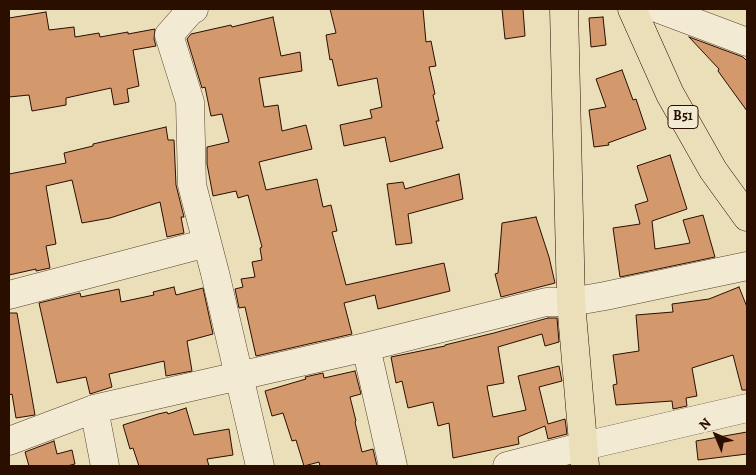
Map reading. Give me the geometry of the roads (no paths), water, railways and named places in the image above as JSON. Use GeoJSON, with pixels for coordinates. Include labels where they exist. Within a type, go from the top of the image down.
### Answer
{"type":"FeatureCollection","features":[{"type":"Feature","properties":{"kind":"main road"},"geometry":{"type":"LineString","coordinates":[[564,9],[571,302],[584,456]]}},
{"type":"Feature","properties":{"kind":"main road","name":"B51"},"geometry":{"type":"LineString","coordinates":[[632,9],[670,94],[713,170],[747,217]]}},
{"type":"Feature","properties":{"kind":"street"},"geometry":{"type":"LineString","coordinates":[[194,9],[169,35],[190,102],[192,185],[260,466]]}},
{"type":"Feature","properties":{"kind":"street"},"geometry":{"type":"LineString","coordinates":[[659,9],[747,42]]}},
{"type":"Feature","properties":{"kind":"street"},"geometry":{"type":"LineString","coordinates":[[9,295],[207,243]]}},
{"type":"Feature","properties":{"kind":"street"},"geometry":{"type":"LineString","coordinates":[[9,441],[94,409],[366,347],[546,302],[571,302],[605,296],[747,266]]}},
{"type":"Feature","properties":{"kind":"street"},"geometry":{"type":"LineString","coordinates":[[366,347],[393,466]]}},
{"type":"Feature","properties":{"kind":"street"},"geometry":{"type":"LineString","coordinates":[[507,466],[584,456],[747,408]]}},
{"type":"Feature","properties":{"kind":"street"},"geometry":{"type":"LineString","coordinates":[[94,409],[105,466]]}}]}
